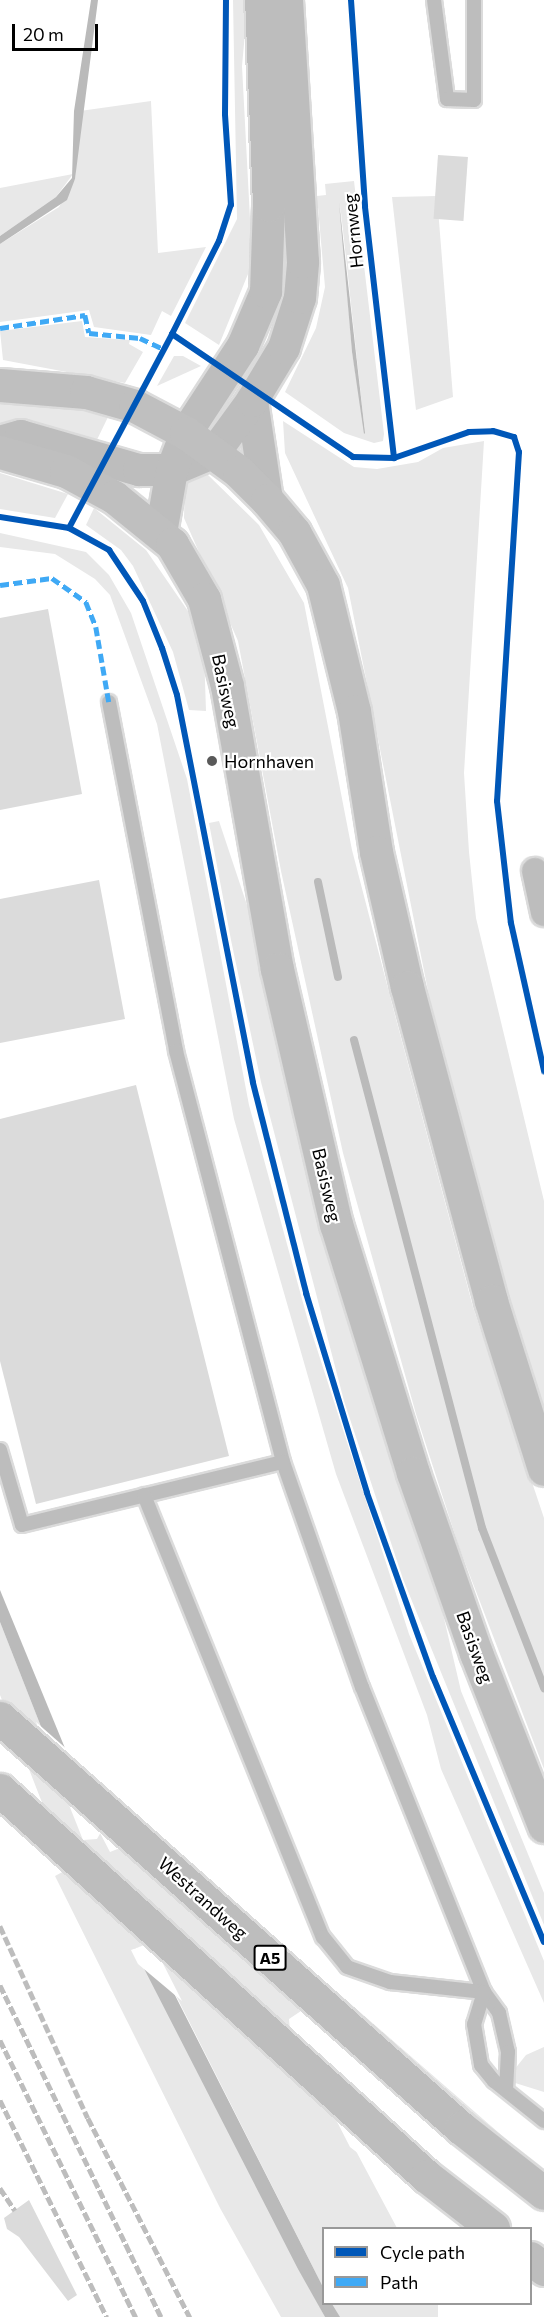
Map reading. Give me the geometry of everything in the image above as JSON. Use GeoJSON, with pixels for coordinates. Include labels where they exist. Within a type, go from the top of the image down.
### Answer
{"type":"FeatureCollection","features":[{"type":"Feature","properties":{"kind":"highway","name":"Westrandweg"},"geometry":{"type":"LineString","coordinates":[[0,1718],[461,2128],[544,2193]]}},
{"type":"Feature","properties":{"kind":"highway"},"geometry":{"type":"LineString","coordinates":[[0,1790],[426,2176],[490,2227]]}},
{"type":"Feature","properties":{"kind":"highway"},"geometry":{"type":"LineString","coordinates":[[532,2259],[544,2269]]}},
{"type":"Feature","properties":{"kind":"main road"},"geometry":{"type":"LineString","coordinates":[[0,385],[86,392],[135,406],[186,433],[215,452],[267,500],[294,532],[323,585],[354,711],[376,852],[407,987],[491,1301],[544,1469]]}},
{"type":"Feature","properties":{"kind":"main road"},"geometry":{"type":"LineString","coordinates":[[0,452],[34,459],[93,484],[162,533]]}},
{"type":"Feature","properties":{"kind":"main road","name":"Basisweg"},"geometry":{"type":"LineString","coordinates":[[162,533],[204,599],[227,686],[277,969],[336,1224],[444,1560],[544,1826]]}},
{"type":"Feature","properties":{"kind":"street"},"geometry":{"type":"LineString","coordinates":[[162,533],[172,470],[186,433],[243,346],[266,292],[269,206],[261,0]]}},
{"type":"Feature","properties":{"kind":"street"},"geometry":{"type":"LineString","coordinates":[[0,442],[21,436],[139,471],[172,470],[215,452],[252,401],[284,348],[300,298],[303,262],[287,0]]}},
{"type":"Feature","properties":{"kind":"street"},"geometry":{"type":"LineString","coordinates":[[252,401],[267,500]]}},
{"type":"Feature","properties":{"kind":"street"},"geometry":{"type":"LineString","coordinates":[[535,871],[544,913]]}},
{"type":"Feature","properties":{"kind":"lane"},"geometry":{"type":"LineString","coordinates":[[434,0],[447,99],[474,100],[474,0]]}},
{"type":"Feature","properties":{"kind":"lane"},"geometry":{"type":"LineString","coordinates":[[109,702],[176,1051],[283,1462],[362,1687],[484,1992],[500,2013],[508,2052],[506,2088]]}},
{"type":"Feature","properties":{"kind":"lane"},"geometry":{"type":"LineString","coordinates":[[0,1450],[22,1525],[283,1462]]}},
{"type":"Feature","properties":{"kind":"lane"},"geometry":{"type":"LineString","coordinates":[[144,1496],[323,1937],[347,1967],[390,1982],[484,1992]]}},
{"type":"Feature","properties":{"kind":"lane"},"geometry":{"type":"LineString","coordinates":[[484,1992],[474,2024],[481,2065],[544,2121]]}},
{"type":"Feature","properties":{"kind":"shaded area"},"geometry":{"type":"Polygon","coordinates":[[[91,0],[98,0],[75,179],[67,200],[0,244],[0,236],[56,197],[72,178],[74,111],[91,0]]]}},
{"type":"Feature","properties":{"kind":"shaded area"},"geometry":{"type":"Polygon","coordinates":[[[233,0],[248,0],[242,66],[251,238],[248,274],[219,345],[185,323],[237,219],[233,0]]]}},
{"type":"Feature","properties":{"kind":"shaded area"},"geometry":{"type":"Polygon","coordinates":[[[151,101],[158,253],[206,247],[171,316],[162,311],[151,335],[94,327],[89,310],[0,322],[0,244],[59,207],[75,179],[80,111],[151,101]]]}},
{"type":"Feature","properties":{"kind":"shaded area"},"geometry":{"type":"Polygon","coordinates":[[[73,174],[56,197],[0,236],[0,188],[73,174]]]}},
{"type":"Feature","properties":{"kind":"shaded area"},"geometry":{"type":"Polygon","coordinates":[[[354,181],[384,434],[383,441],[374,443],[344,433],[285,392],[316,328],[325,287],[317,196],[326,195],[325,184],[354,181]],[[340,203],[352,352],[365,433],[340,203]]]}},
{"type":"Feature","properties":{"kind":"shaded area"},"geometry":{"type":"Polygon","coordinates":[[[437,196],[453,397],[416,410],[392,197],[437,196]]]}},
{"type":"Feature","properties":{"kind":"shaded area"},"geometry":{"type":"Polygon","coordinates":[[[339,203],[365,433],[364,434],[352,352],[339,203]]]}},
{"type":"Feature","properties":{"kind":"shaded area"},"geometry":{"type":"Polygon","coordinates":[[[82,321],[85,337],[130,340],[129,344],[143,352],[125,383],[3,360],[0,331],[82,321]]]}},
{"type":"Feature","properties":{"kind":"shaded area"},"geometry":{"type":"Polygon","coordinates":[[[174,356],[183,356],[201,366],[157,386],[174,356]]]}},
{"type":"Feature","properties":{"kind":"shaded area"},"geometry":{"type":"Polygon","coordinates":[[[0,400],[66,406],[108,417],[93,448],[0,426],[0,400]]]}},
{"type":"Feature","properties":{"kind":"shaded area"},"geometry":{"type":"Polygon","coordinates":[[[283,421],[354,467],[377,469],[418,462],[443,448],[484,441],[464,773],[476,918],[544,1201],[544,1418],[467,1157],[431,1006],[348,588],[285,453],[283,421]]]}},
{"type":"Feature","properties":{"kind":"shaded area"},"geometry":{"type":"Polygon","coordinates":[[[0,473],[68,494],[55,518],[0,509],[0,473]]]}},
{"type":"Feature","properties":{"kind":"shaded area"},"geometry":{"type":"Polygon","coordinates":[[[206,473],[259,525],[304,603],[352,850],[396,1019],[473,1307],[544,1518],[544,1769],[459,1547],[416,1414],[343,1153],[281,871],[238,641],[184,518],[185,479],[206,473]]]}},
{"type":"Feature","properties":{"kind":"shaded area"},"geometry":{"type":"Polygon","coordinates":[[[94,508],[146,550],[190,614],[204,652],[206,711],[189,710],[173,652],[133,566],[121,550],[86,525],[94,508]]]}},
{"type":"Feature","properties":{"kind":"shaded area"},"geometry":{"type":"Polygon","coordinates":[[[0,533],[86,552],[109,575],[131,613],[187,779],[249,1105],[308,1321],[409,1634],[544,1961],[544,2003],[441,1769],[427,1715],[336,1474],[234,1119],[157,724],[110,595],[95,579],[55,554],[0,547],[0,533]]]}},
{"type":"Feature","properties":{"kind":"shaded area"},"geometry":{"type":"Polygon","coordinates":[[[219,821],[252,920],[324,1238],[367,1383],[443,1614],[461,1691],[544,1893],[544,1925],[403,1579],[344,1401],[261,1082],[209,823],[219,821]]]}},
{"type":"Feature","properties":{"kind":"shaded area"},"geometry":{"type":"Polygon","coordinates":[[[0,1590],[99,1831],[85,1839],[0,1622],[0,1590]]]}},
{"type":"Feature","properties":{"kind":"shaded area"},"geometry":{"type":"Polygon","coordinates":[[[0,1622],[85,1839],[99,1831],[110,1852],[155,1834],[544,2172],[544,2208],[300,2046],[396,2227],[322,2227],[322,2285],[150,1944],[276,2223],[325,2317],[281,2317],[220,2208],[55,1876],[68,1869],[0,1695],[0,1622]]]}},
{"type":"Feature","properties":{"kind":"shaded area"},"geometry":{"type":"Polygon","coordinates":[[[149,1944],[322,2285],[322,2305],[333,2305],[340,2317],[325,2317],[298,2269],[134,1949],[149,1944]]]}},
{"type":"Feature","properties":{"kind":"shaded area"},"geometry":{"type":"Polygon","coordinates":[[[544,2047],[544,2092],[506,2080],[526,2055],[544,2047]]]}},
{"type":"Feature","properties":{"kind":"shaded area"},"geometry":{"type":"Polygon","coordinates":[[[332,2305],[438,2305],[438,2317],[332,2317],[332,2305]]]}},
{"type":"Feature","properties":{"kind":"pier"},"geometry":{"type":"Polygon","coordinates":[[[36,1722],[69,1751],[102,1830],[97,1839],[83,1840],[36,1722]]]}},
{"type":"Feature","properties":{"kind":"pier"},"geometry":{"type":"Polygon","coordinates":[[[152,1942],[182,2001],[138,1964],[131,1950],[152,1942]]]}},
{"type":"Feature","properties":{"kind":"pier"},"geometry":{"type":"Polygon","coordinates":[[[313,2003],[544,2204],[544,2300],[532,2290],[532,2227],[453,2227],[350,2147],[290,2030],[289,2019],[313,2003]]]}},
{"type":"Feature","properties":{"kind":"building"},"geometry":{"type":"Polygon","coordinates":[[[438,155],[468,157],[463,221],[434,219],[438,155]]]}},
{"type":"Feature","properties":{"kind":"building"},"geometry":{"type":"Polygon","coordinates":[[[48,609],[82,794],[0,810],[0,618],[48,609]]]}},
{"type":"Feature","properties":{"kind":"building"},"geometry":{"type":"Polygon","coordinates":[[[99,880],[125,1019],[0,1043],[0,899],[99,880]]]}},
{"type":"Feature","properties":{"kind":"building"},"geometry":{"type":"Polygon","coordinates":[[[136,1085],[229,1456],[36,1504],[0,1361],[0,1119],[136,1085]]]}},
{"type":"Feature","properties":{"kind":"building"},"geometry":{"type":"Polygon","coordinates":[[[29,2200],[77,2295],[68,2301],[19,2237],[7,2229],[4,2218],[29,2200]]]}},
{"type":"Feature","properties":{"kind":"waterway"},"geometry":{"type":"LineString","coordinates":[[318,882],[338,977]]}},
{"type":"Feature","properties":{"kind":"waterway"},"geometry":{"type":"LineString","coordinates":[[354,1040],[482,1528],[544,1688]]}},
{"type":"Feature","properties":{"kind":"railway"},"geometry":{"type":"LineString","coordinates":[[0,1926],[88,2118],[190,2317]]}},
{"type":"Feature","properties":{"kind":"railway"},"geometry":{"type":"LineString","coordinates":[[0,1985],[161,2317]]}},
{"type":"Feature","properties":{"kind":"railway"},"geometry":{"type":"LineString","coordinates":[[0,2040],[136,2317]]}},
{"type":"Feature","properties":{"kind":"railway"},"geometry":{"type":"LineString","coordinates":[[0,2100],[107,2317]]}},
{"type":"Feature","properties":{"kind":"railway"},"geometry":{"type":"LineString","coordinates":[[0,2188],[15,2210]]}},
{"type":"Feature","properties":{"kind":"marked path"},"geometry":{"type":"LineString","coordinates":[[0,328],[85,315],[89,333],[140,338],[164,349]]}},
{"type":"Feature","properties":{"kind":"marked path"},"geometry":{"type":"LineString","coordinates":[[0,585],[52,578],[86,602],[96,627],[109,702]]}},
{"type":"Feature","properties":{"kind":"cycle path"},"geometry":{"type":"LineString","coordinates":[[172,334],[219,241],[231,205],[225,114],[226,0]]}},
{"type":"Feature","properties":{"kind":"cycle path","name":"Hornweg"},"geometry":{"type":"LineString","coordinates":[[351,0],[365,207],[394,458]]}},
{"type":"Feature","properties":{"kind":"cycle path"},"geometry":{"type":"LineString","coordinates":[[69,528],[172,334],[353,457],[394,458],[469,432],[493,431],[514,437],[519,452],[497,801],[511,923],[544,1071]]}},
{"type":"Feature","properties":{"kind":"cycle path"},"geometry":{"type":"LineString","coordinates":[[0,517],[69,528],[109,550],[143,601],[162,648],[177,695],[253,1083],[306,1293],[367,1493],[433,1677],[544,1942]]}},
{"type":"Feature","properties":{"kind":"place","name":"Hornhaven"},"geometry":{"type":"Point","coordinates":[212,761]}}]}
